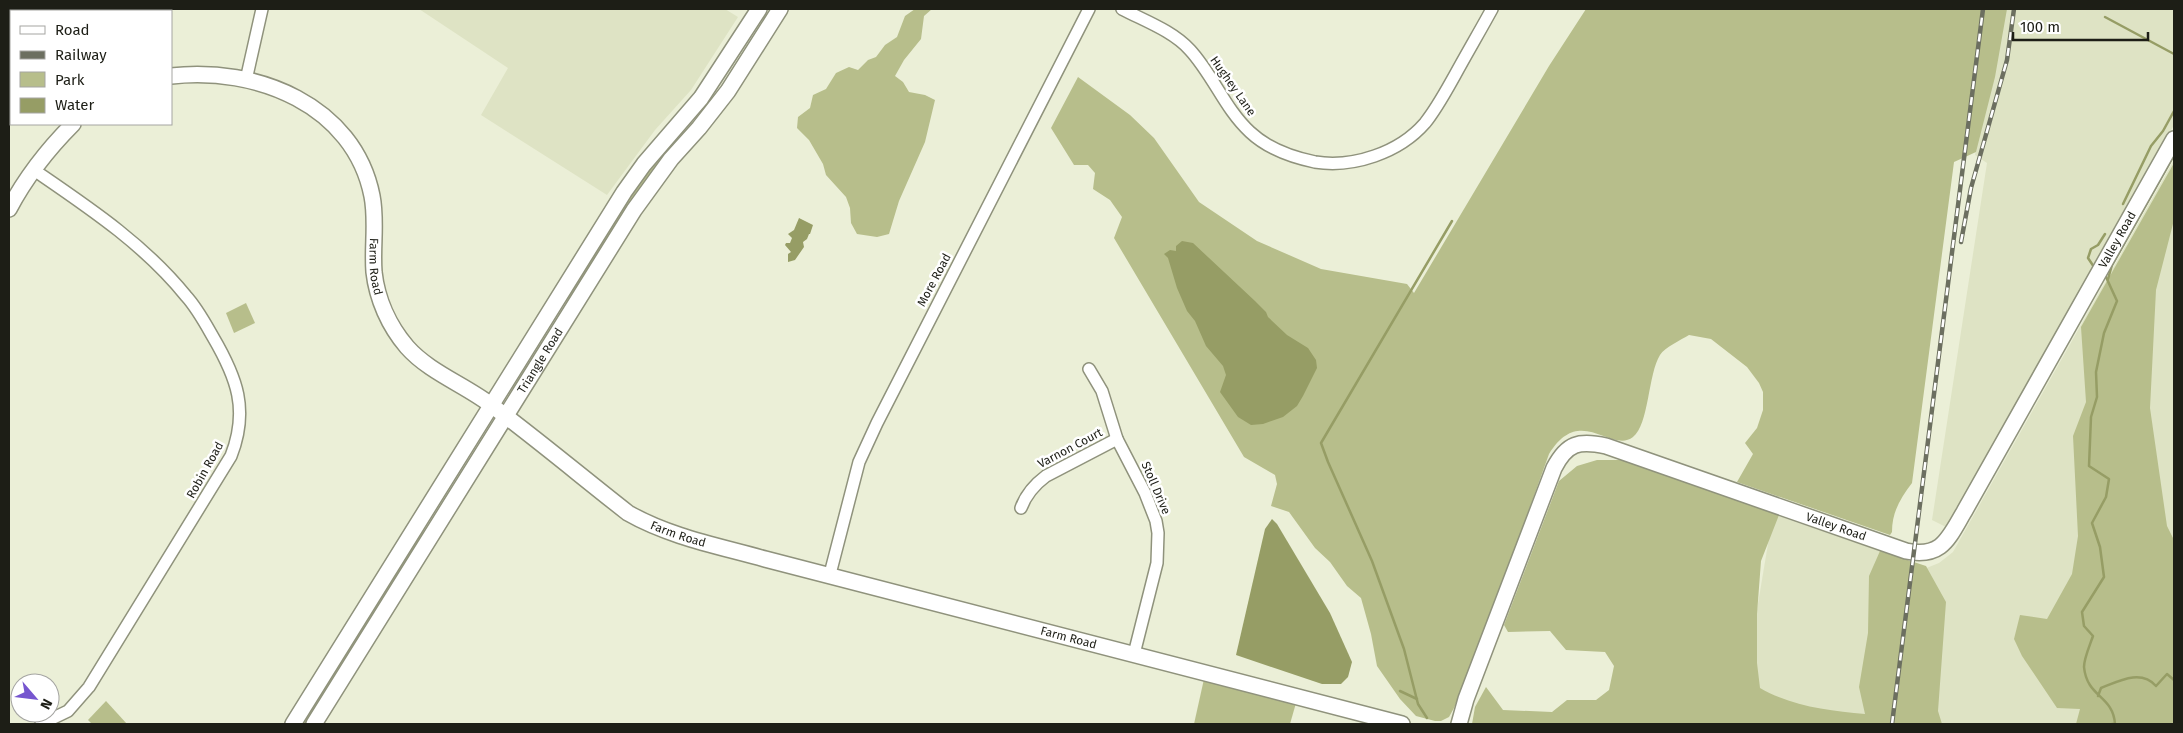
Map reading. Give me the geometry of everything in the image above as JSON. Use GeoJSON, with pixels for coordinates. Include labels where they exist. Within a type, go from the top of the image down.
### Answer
{"type":"FeatureCollection","features":[{"type":"Feature","properties":{"kind":"street"},"geometry":{"type":"LineString","coordinates":[[246,80],[262,9]]}},
{"type":"Feature","properties":{"kind":"street","name":"Triangle Road"},"geometry":{"type":"LineString","coordinates":[[293,724],[624,192],[644,164],[701,98],[759,9]]}},
{"type":"Feature","properties":{"kind":"street","name":"Triangle Road"},"geometry":{"type":"LineString","coordinates":[[314,724],[505,416],[652,184],[728,91],[780,9]]}},
{"type":"Feature","properties":{"kind":"street","name":"More Road"},"geometry":{"type":"LineString","coordinates":[[830,574],[859,462],[876,423],[1089,9]]}},
{"type":"Feature","properties":{"kind":"street","name":"Hughey Lane"},"geometry":{"type":"LineString","coordinates":[[1122,9],[1166,32],[1188,48],[1240,122],[1261,141],[1274,149],[1299,159],[1323,163],[1365,159],[1382,153],[1416,132],[1438,104],[1492,9]]}},
{"type":"Feature","properties":{"kind":"street","name":"Farm Road"},"geometry":{"type":"LineString","coordinates":[[172,76],[191,74],[246,80],[278,89],[324,115],[345,136],[363,166],[372,197],[374,272],[378,292],[387,318],[407,347],[491,404],[628,513],[642,521],[662,530],[1402,724]]}},
{"type":"Feature","properties":{"kind":"street"},"geometry":{"type":"LineString","coordinates":[[9,208],[34,170],[72,125]]}},
{"type":"Feature","properties":{"kind":"street","name":"Valley Road"},"geometry":{"type":"LineString","coordinates":[[1459,724],[1466,700],[1554,468],[1565,451],[1576,444],[1594,443],[1606,446],[1906,551],[1926,553],[1939,549],[1950,536],[1964,512],[2174,139]]}},
{"type":"Feature","properties":{"kind":"street","name":"Robin Road"},"geometry":{"type":"LineString","coordinates":[[34,170],[109,222],[151,258],[187,296],[228,365],[237,387],[241,411],[237,441],[231,456],[89,687],[68,710],[55,719],[41,724]]}},
{"type":"Feature","properties":{"kind":"street","name":"Stoll Drive"},"geometry":{"type":"LineString","coordinates":[[1089,370],[1102,391],[1117,439],[1145,493],[1156,522],[1158,534],[1157,563],[1134,654]]}},
{"type":"Feature","properties":{"kind":"street","name":"Varnon Court"},"geometry":{"type":"LineString","coordinates":[[1021,508],[1024,498],[1036,484],[1063,467],[1117,439]]}},
{"type":"Feature","properties":{"kind":"shaded area"},"geometry":{"type":"Polygon","coordinates":[[[419,9],[725,9],[738,17],[691,90],[655,130],[607,195],[481,115],[508,68],[419,9]]]}},
{"type":"Feature","properties":{"kind":"shaded area"},"geometry":{"type":"Polygon","coordinates":[[[2005,9],[2174,9],[2174,125],[1946,527],[1932,520],[1987,163],[1975,155],[2005,9]]]}},
{"type":"Feature","properties":{"kind":"shaded area"},"geometry":{"type":"Polygon","coordinates":[[[2174,160],[2174,625],[2083,724],[1905,724],[1924,569],[1939,563],[1953,552],[2174,160]]]}},
{"type":"Feature","properties":{"kind":"shaded area"},"geometry":{"type":"Polygon","coordinates":[[[1773,514],[1894,556],[1869,724],[1742,699],[1773,514]]]}},
{"type":"Feature","properties":{"kind":"green space"},"geometry":{"type":"Polygon","coordinates":[[[915,9],[932,9],[924,16],[921,39],[904,60],[895,76],[903,82],[909,92],[925,95],[935,100],[925,142],[899,201],[889,234],[877,237],[857,234],[851,223],[850,208],[846,197],[826,175],[823,164],[809,140],[797,128],[798,117],[810,108],[813,95],[826,89],[836,73],[849,67],[858,70],[868,60],[876,57],[885,45],[897,37],[905,16],[915,9]]]}},
{"type":"Feature","properties":{"kind":"green space"},"geometry":{"type":"Polygon","coordinates":[[[1586,9],[2007,9],[1995,77],[1976,152],[1954,162],[1912,483],[1898,506],[1893,518],[1890,535],[1737,482],[1753,454],[1745,443],[1757,428],[1763,410],[1763,392],[1747,367],[1711,339],[1689,335],[1669,346],[1660,355],[1653,374],[1642,422],[1633,437],[1624,441],[1583,431],[1572,432],[1561,439],[1549,454],[1510,563],[1454,708],[1449,717],[1441,721],[1435,721],[1416,716],[1400,699],[1377,666],[1361,598],[1347,586],[1330,562],[1315,548],[1289,512],[1271,506],[1277,484],[1275,475],[1244,457],[1114,238],[1122,217],[1110,200],[1093,189],[1095,173],[1088,165],[1074,165],[1051,128],[1078,77],[1130,115],[1154,138],[1199,202],[1257,241],[1321,269],[1407,284],[1414,293],[1549,66],[1586,9]]]}},
{"type":"Feature","properties":{"kind":"green space"},"geometry":{"type":"Polygon","coordinates":[[[742,48],[704,107],[664,154],[524,376],[512,389],[564,307],[575,282],[632,189],[742,48]]]}},
{"type":"Feature","properties":{"kind":"green space"},"geometry":{"type":"Polygon","coordinates":[[[2174,163],[2174,220],[2156,290],[2150,408],[2167,526],[2174,540],[2174,724],[2076,724],[2080,709],[2057,708],[2022,656],[2014,639],[2020,615],[2047,619],[2072,574],[2078,536],[2073,436],[2086,402],[2081,327],[2174,163]]]}},
{"type":"Feature","properties":{"kind":"green space"},"geometry":{"type":"Polygon","coordinates":[[[246,303],[255,323],[234,333],[226,313],[246,303]]]}},
{"type":"Feature","properties":{"kind":"green space"},"geometry":{"type":"Polygon","coordinates":[[[479,439],[428,521],[414,553],[309,724],[299,724],[479,439]]]}},
{"type":"Feature","properties":{"kind":"green space"},"geometry":{"type":"Polygon","coordinates":[[[1597,460],[1624,460],[1779,515],[1761,561],[1757,614],[1757,663],[1760,688],[1784,699],[1824,709],[1865,714],[1859,687],[1868,633],[1869,576],[1880,551],[1926,566],[1946,602],[1938,711],[1942,724],[1472,724],[1475,707],[1486,687],[1503,710],[1552,712],[1567,700],[1596,700],[1609,690],[1614,666],[1605,652],[1566,650],[1550,631],[1508,632],[1504,625],[1559,481],[1577,466],[1597,460]]]}},
{"type":"Feature","properties":{"kind":"green space"},"geometry":{"type":"Polygon","coordinates":[[[1204,679],[1296,703],[1290,724],[1194,724],[1204,679]]]}},
{"type":"Feature","properties":{"kind":"green space"},"geometry":{"type":"Polygon","coordinates":[[[106,701],[127,724],[92,724],[88,720],[106,701]]]}},
{"type":"Feature","properties":{"kind":"water"},"geometry":{"type":"Polygon","coordinates":[[[799,218],[813,225],[810,234],[803,242],[804,247],[795,260],[788,262],[788,254],[791,252],[785,245],[790,243],[792,238],[788,234],[794,230],[799,218]]]}},
{"type":"Feature","properties":{"kind":"water"},"geometry":{"type":"Polygon","coordinates":[[[1182,241],[1193,243],[1255,301],[1287,335],[1308,348],[1316,360],[1317,368],[1303,396],[1297,406],[1283,417],[1263,424],[1251,425],[1238,417],[1220,392],[1226,375],[1223,366],[1206,346],[1195,321],[1187,311],[1177,288],[1168,258],[1164,254],[1170,250],[1176,251],[1176,246],[1182,241]]]}},
{"type":"Feature","properties":{"kind":"water"},"geometry":{"type":"Polygon","coordinates":[[[1272,519],[1277,524],[1330,613],[1352,662],[1348,677],[1341,684],[1322,684],[1236,655],[1265,529],[1272,519]]]}},
{"type":"Feature","properties":{"kind":"waterway"},"geometry":{"type":"LineString","coordinates":[[2105,17],[2174,54]]}},
{"type":"Feature","properties":{"kind":"waterway"},"geometry":{"type":"LineString","coordinates":[[2123,204],[2151,146],[2163,131],[2174,111]]}},
{"type":"Feature","properties":{"kind":"waterway"},"geometry":{"type":"LineString","coordinates":[[2108,279],[2112,265],[2174,155]]}},
{"type":"Feature","properties":{"kind":"waterway"},"geometry":{"type":"LineString","coordinates":[[1427,718],[1418,704],[1404,649],[1372,561],[1321,443],[1452,221]]}},
{"type":"Feature","properties":{"kind":"waterway"},"geometry":{"type":"LineString","coordinates":[[2093,269],[2094,267],[2088,258],[2091,249],[2098,245],[2105,234]]}},
{"type":"Feature","properties":{"kind":"waterway"},"geometry":{"type":"LineString","coordinates":[[2106,277],[2117,301],[2104,333],[2096,372],[2097,397],[2091,417],[2089,466],[2109,479],[2106,497],[2092,523],[2100,547],[2104,577],[2082,612],[2084,626],[2093,636],[2084,663],[2086,677],[2090,685],[2110,707],[2115,724],[2112,724]]}},
{"type":"Feature","properties":{"kind":"waterway"},"geometry":{"type":"LineString","coordinates":[[2098,696],[2101,688],[2130,678],[2144,678],[2156,686],[2167,674],[2174,680]]}},
{"type":"Feature","properties":{"kind":"waterway"},"geometry":{"type":"LineString","coordinates":[[1400,691],[1417,699]]}},
{"type":"Feature","properties":{"kind":"railway"},"geometry":{"type":"LineString","coordinates":[[1892,724],[1983,9]]}},
{"type":"Feature","properties":{"kind":"railway"},"geometry":{"type":"LineString","coordinates":[[1961,242],[1971,188],[2007,60],[2014,9]]}}]}
